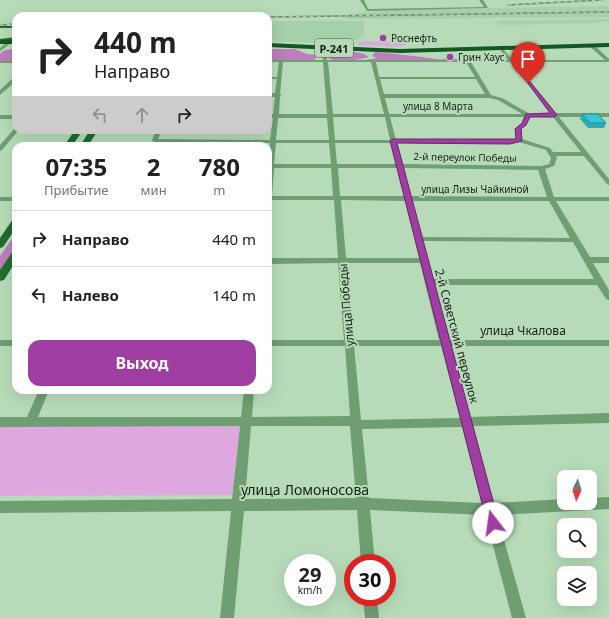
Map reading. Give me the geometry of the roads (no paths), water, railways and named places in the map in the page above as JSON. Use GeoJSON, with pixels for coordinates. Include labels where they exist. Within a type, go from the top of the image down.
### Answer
{"type":"FeatureCollection","features":[{"type":"Feature","properties":{"kind":"highway","name":"Р-241"},"geometry":{"type":"LineString","coordinates":[[272,44],[397,48],[591,45],[609,43]]}},
{"type":"Feature","properties":{"kind":"highway","name":"Р-241"},"geometry":{"type":"LineString","coordinates":[[272,44],[392,51],[609,43]]}},
{"type":"Feature","properties":{"kind":"main road"},"geometry":{"type":"LineString","coordinates":[[0,27],[12,27]]}},
{"type":"Feature","properties":{"kind":"main road"},"geometry":{"type":"LineString","coordinates":[[0,245],[12,227]]}},
{"type":"Feature","properties":{"kind":"main road"},"geometry":{"type":"LineString","coordinates":[[0,278],[12,261]]}},
{"type":"Feature","properties":{"kind":"street"},"geometry":{"type":"LineString","coordinates":[[362,0],[367,10],[486,8],[481,0]]}},
{"type":"Feature","properties":{"kind":"street"},"geometry":{"type":"LineString","coordinates":[[591,45],[609,61]]}},
{"type":"Feature","properties":{"kind":"street","name":"улица Победы"},"geometry":{"type":"LineString","coordinates":[[324,47],[367,554]]}},
{"type":"Feature","properties":{"kind":"street"},"geometry":{"type":"LineString","coordinates":[[500,47],[609,184]]}},
{"type":"Feature","properties":{"kind":"street"},"geometry":{"type":"LineString","coordinates":[[272,60],[609,61]]}},
{"type":"Feature","properties":{"kind":"street"},"geometry":{"type":"LineString","coordinates":[[272,149],[277,116],[281,60]]}},
{"type":"Feature","properties":{"kind":"street"},"geometry":{"type":"LineString","coordinates":[[467,60],[489,96]]}},
{"type":"Feature","properties":{"kind":"street","name":"2-й Советский переулок"},"geometry":{"type":"LineString","coordinates":[[373,61],[429,282],[519,618]]}},
{"type":"Feature","properties":{"kind":"street"},"geometry":{"type":"LineString","coordinates":[[0,62],[12,62]]}},
{"type":"Feature","properties":{"kind":"street"},"geometry":{"type":"LineString","coordinates":[[272,78],[280,78]]}},
{"type":"Feature","properties":{"kind":"street"},"geometry":{"type":"LineString","coordinates":[[378,78],[478,78]]}},
{"type":"Feature","properties":{"kind":"street"},"geometry":{"type":"LineString","coordinates":[[0,93],[12,82]]}},
{"type":"Feature","properties":{"kind":"street"},"geometry":{"type":"LineString","coordinates":[[272,95],[278,95]]}},
{"type":"Feature","properties":{"kind":"street"},"geometry":{"type":"LineString","coordinates":[[382,96],[489,96],[500,100],[528,115],[524,124],[518,129],[519,140]]}},
{"type":"Feature","properties":{"kind":"street","name":"улица 8 Марта"},"geometry":{"type":"LineString","coordinates":[[272,116],[609,116]]}},
{"type":"Feature","properties":{"kind":"street"},"geometry":{"type":"LineString","coordinates":[[0,117],[12,117]]}},
{"type":"Feature","properties":{"kind":"street"},"geometry":{"type":"LineString","coordinates":[[0,149],[13,134]]}},
{"type":"Feature","properties":{"kind":"street"},"geometry":{"type":"LineString","coordinates":[[234,142],[510,142],[519,140],[548,149],[554,158],[552,165],[541,168],[551,199],[609,297]]}},
{"type":"Feature","properties":{"kind":"street"},"geometry":{"type":"LineString","coordinates":[[551,154],[585,154]]}},
{"type":"Feature","properties":{"kind":"street","name":"2-й переулок Победы"},"geometry":{"type":"LineString","coordinates":[[272,166],[334,165],[541,168]]}},
{"type":"Feature","properties":{"kind":"street","name":"улица Лизы Чайкиной"},"geometry":{"type":"LineString","coordinates":[[272,198],[609,199]]}},
{"type":"Feature","properties":{"kind":"street"},"geometry":{"type":"LineString","coordinates":[[0,199],[12,199]]}},
{"type":"Feature","properties":{"kind":"street"},"geometry":{"type":"LineString","coordinates":[[418,239],[575,240]]}},
{"type":"Feature","properties":{"kind":"street"},"geometry":{"type":"LineString","coordinates":[[272,261],[424,260]]}},
{"type":"Feature","properties":{"kind":"street"},"geometry":{"type":"LineString","coordinates":[[587,260],[609,260]]}},
{"type":"Feature","properties":{"kind":"street"},"geometry":{"type":"LineString","coordinates":[[429,282],[600,282]]}},
{"type":"Feature","properties":{"kind":"street"},"geometry":{"type":"LineString","coordinates":[[0,343],[12,343]]}},
{"type":"Feature","properties":{"kind":"street","name":"улица Чкалова"},"geometry":{"type":"LineString","coordinates":[[272,343],[609,343]]}},
{"type":"Feature","properties":{"kind":"street"},"geometry":{"type":"LineString","coordinates":[[30,422],[42,394]]}},
{"type":"Feature","properties":{"kind":"street"},"geometry":{"type":"LineString","coordinates":[[227,618],[249,394]]}},
{"type":"Feature","properties":{"kind":"street"},"geometry":{"type":"LineString","coordinates":[[0,422],[466,423],[609,418]]}},
{"type":"Feature","properties":{"kind":"street","name":"улица Ломоносова"},"geometry":{"type":"LineString","coordinates":[[0,507],[364,504],[489,509],[609,503]]}},
{"type":"Feature","properties":{"kind":"street"},"geometry":{"type":"LineString","coordinates":[[371,606],[372,618]]}},
{"type":"Feature","properties":{"kind":"railway"},"geometry":{"type":"LineString","coordinates":[[508,5],[602,0]]}},
{"type":"Feature","properties":{"kind":"railway"},"geometry":{"type":"LineString","coordinates":[[272,17],[609,12]]}},
{"type":"Feature","properties":{"kind":"railway"},"geometry":{"type":"LineString","coordinates":[[0,25],[12,24]]}},
{"type":"Feature","properties":{"kind":"place","name":"Роснефть"},"geometry":{"type":"Point","coordinates":[383,38]}},
{"type":"Feature","properties":{"kind":"place","name":"Грин Хаус"},"geometry":{"type":"Point","coordinates":[450,57]}}]}
